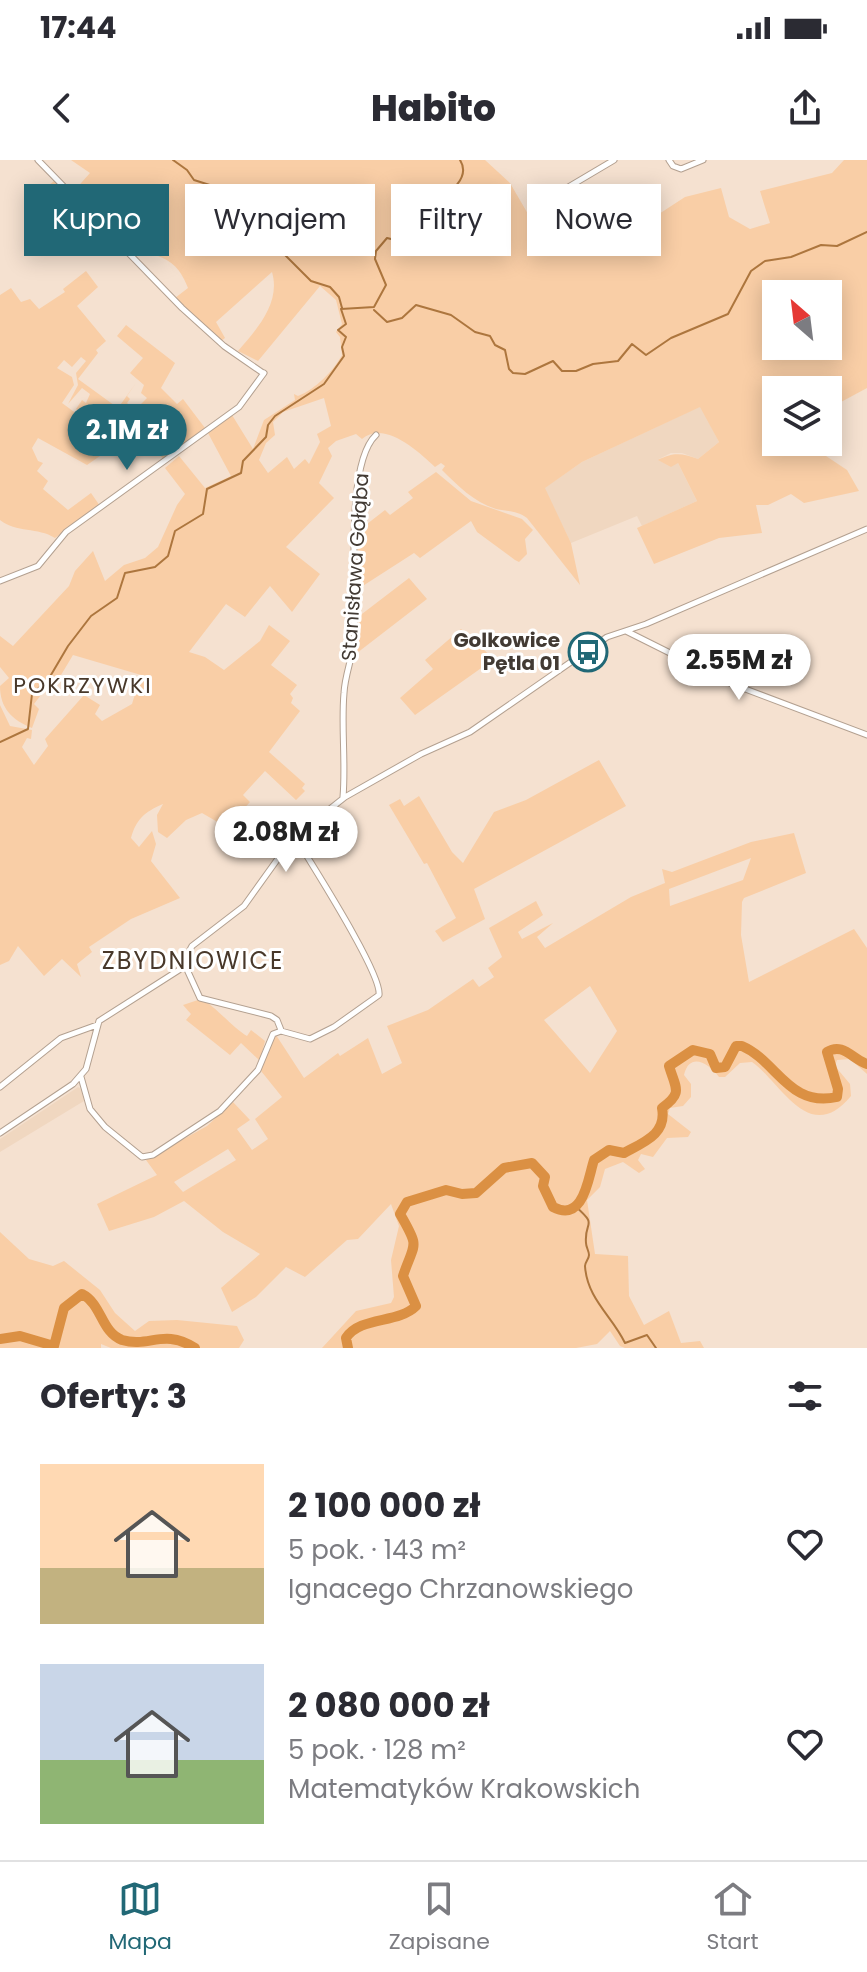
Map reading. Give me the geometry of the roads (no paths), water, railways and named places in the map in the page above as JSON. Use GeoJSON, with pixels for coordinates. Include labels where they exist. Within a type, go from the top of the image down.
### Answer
{"type":"FeatureCollection","features":[{"type":"Feature","properties":{"kind":"street"},"geometry":{"type":"LineString","coordinates":[[0,581],[38,566],[66,532],[239,407],[265,374],[224,346],[182,308],[38,160]]}},
{"type":"Feature","properties":{"kind":"street"},"geometry":{"type":"LineString","coordinates":[[574,184],[614,160]]}},
{"type":"Feature","properties":{"kind":"street"},"geometry":{"type":"LineString","coordinates":[[669,160],[681,169],[703,160]]}},
{"type":"Feature","properties":{"kind":"street","name":"Stanisława Gołąba"},"geometry":{"type":"LineString","coordinates":[[343,798],[346,763],[343,698],[353,652],[355,612],[354,533],[362,462],[369,441],[376,435]]}},
{"type":"Feature","properties":{"kind":"street"},"geometry":{"type":"LineString","coordinates":[[0,1087],[61,1038],[97,1025],[111,1011],[171,977],[184,963],[192,946],[244,906],[292,839],[343,798],[421,754],[470,732],[588,648],[867,529]]}},
{"type":"Feature","properties":{"kind":"street"},"geometry":{"type":"LineString","coordinates":[[625,631],[732,684],[867,735]]}},
{"type":"Feature","properties":{"kind":"street"},"geometry":{"type":"LineString","coordinates":[[80,1076],[90,1109],[144,1157],[163,1149],[220,1111],[258,1070],[269,1038],[281,1031],[310,1039],[334,1027],[379,995],[380,989],[369,959],[305,853],[292,839]]}},
{"type":"Feature","properties":{"kind":"street"},"geometry":{"type":"LineString","coordinates":[[184,963],[200,998],[271,1016],[277,1020],[281,1031]]}},
{"type":"Feature","properties":{"kind":"street"},"geometry":{"type":"LineString","coordinates":[[0,1133],[73,1084],[86,1069],[97,1025]]}},
{"type":"Feature","properties":{"kind":"waterway"},"geometry":{"type":"LineString","coordinates":[[173,160],[187,170],[194,180],[216,187],[218,198],[245,237],[280,250],[311,281],[330,287],[339,297],[342,308]]}},
{"type":"Feature","properties":{"kind":"waterway"},"geometry":{"type":"LineString","coordinates":[[0,742],[28,729],[32,694],[48,680],[91,616],[117,598],[125,573],[155,567],[168,556],[175,531],[203,514],[207,489],[241,473],[243,461],[266,437],[268,425],[275,416],[324,384],[344,356],[342,347],[346,337],[338,330],[346,324],[341,309],[374,307],[386,285],[375,259],[376,251],[387,238],[403,242],[415,220],[456,186],[463,169],[460,160]]}},
{"type":"Feature","properties":{"kind":"waterway"},"geometry":{"type":"LineString","coordinates":[[374,310],[387,322],[402,318],[416,305],[451,315],[475,332],[490,336],[495,345],[505,350],[509,369],[513,373],[525,374],[553,361],[562,371],[576,371],[593,364],[618,361],[632,344],[646,355],[671,338],[728,314],[751,271],[765,261],[791,257],[821,245],[837,246],[867,232]]}},
{"type":"Feature","properties":{"kind":"waterway"},"geometry":{"type":"LineString","coordinates":[[348,1348],[346,1338],[360,1326],[399,1316],[416,1306],[403,1276],[414,1246],[400,1214],[407,1202],[446,1190],[476,1193],[504,1168],[532,1163],[545,1177],[543,1186],[553,1207],[572,1209],[583,1196],[594,1160],[609,1150],[624,1153],[657,1131],[663,1117],[662,1108],[673,1098],[676,1090],[669,1066],[693,1050],[710,1054],[716,1068],[725,1067],[736,1046],[742,1046],[795,1090],[821,1099],[837,1097],[838,1089],[827,1052],[843,1050],[867,1064]]}},
{"type":"Feature","properties":{"kind":"waterway"},"geometry":{"type":"LineString","coordinates":[[575,1206],[589,1224],[586,1236],[589,1255],[585,1266],[595,1298],[625,1343],[647,1335],[656,1348]]}},
{"type":"Feature","properties":{"kind":"waterway"},"geometry":{"type":"LineString","coordinates":[[0,1339],[20,1336],[54,1346],[64,1308],[82,1294],[94,1304],[110,1331],[122,1340],[174,1339],[195,1348]]}},
{"type":"Feature","properties":{"kind":"place","name":"Golkowice Pętla 01"},"geometry":{"type":"Point","coordinates":[588,652]}},
{"type":"Feature","properties":{"kind":"district","name":"POKRZYWKI"},"geometry":{"type":"Point","coordinates":[83,685]}},
{"type":"Feature","properties":{"kind":"district","name":"ZBYDNIOWICE"},"geometry":{"type":"Point","coordinates":[193,960]}}]}
